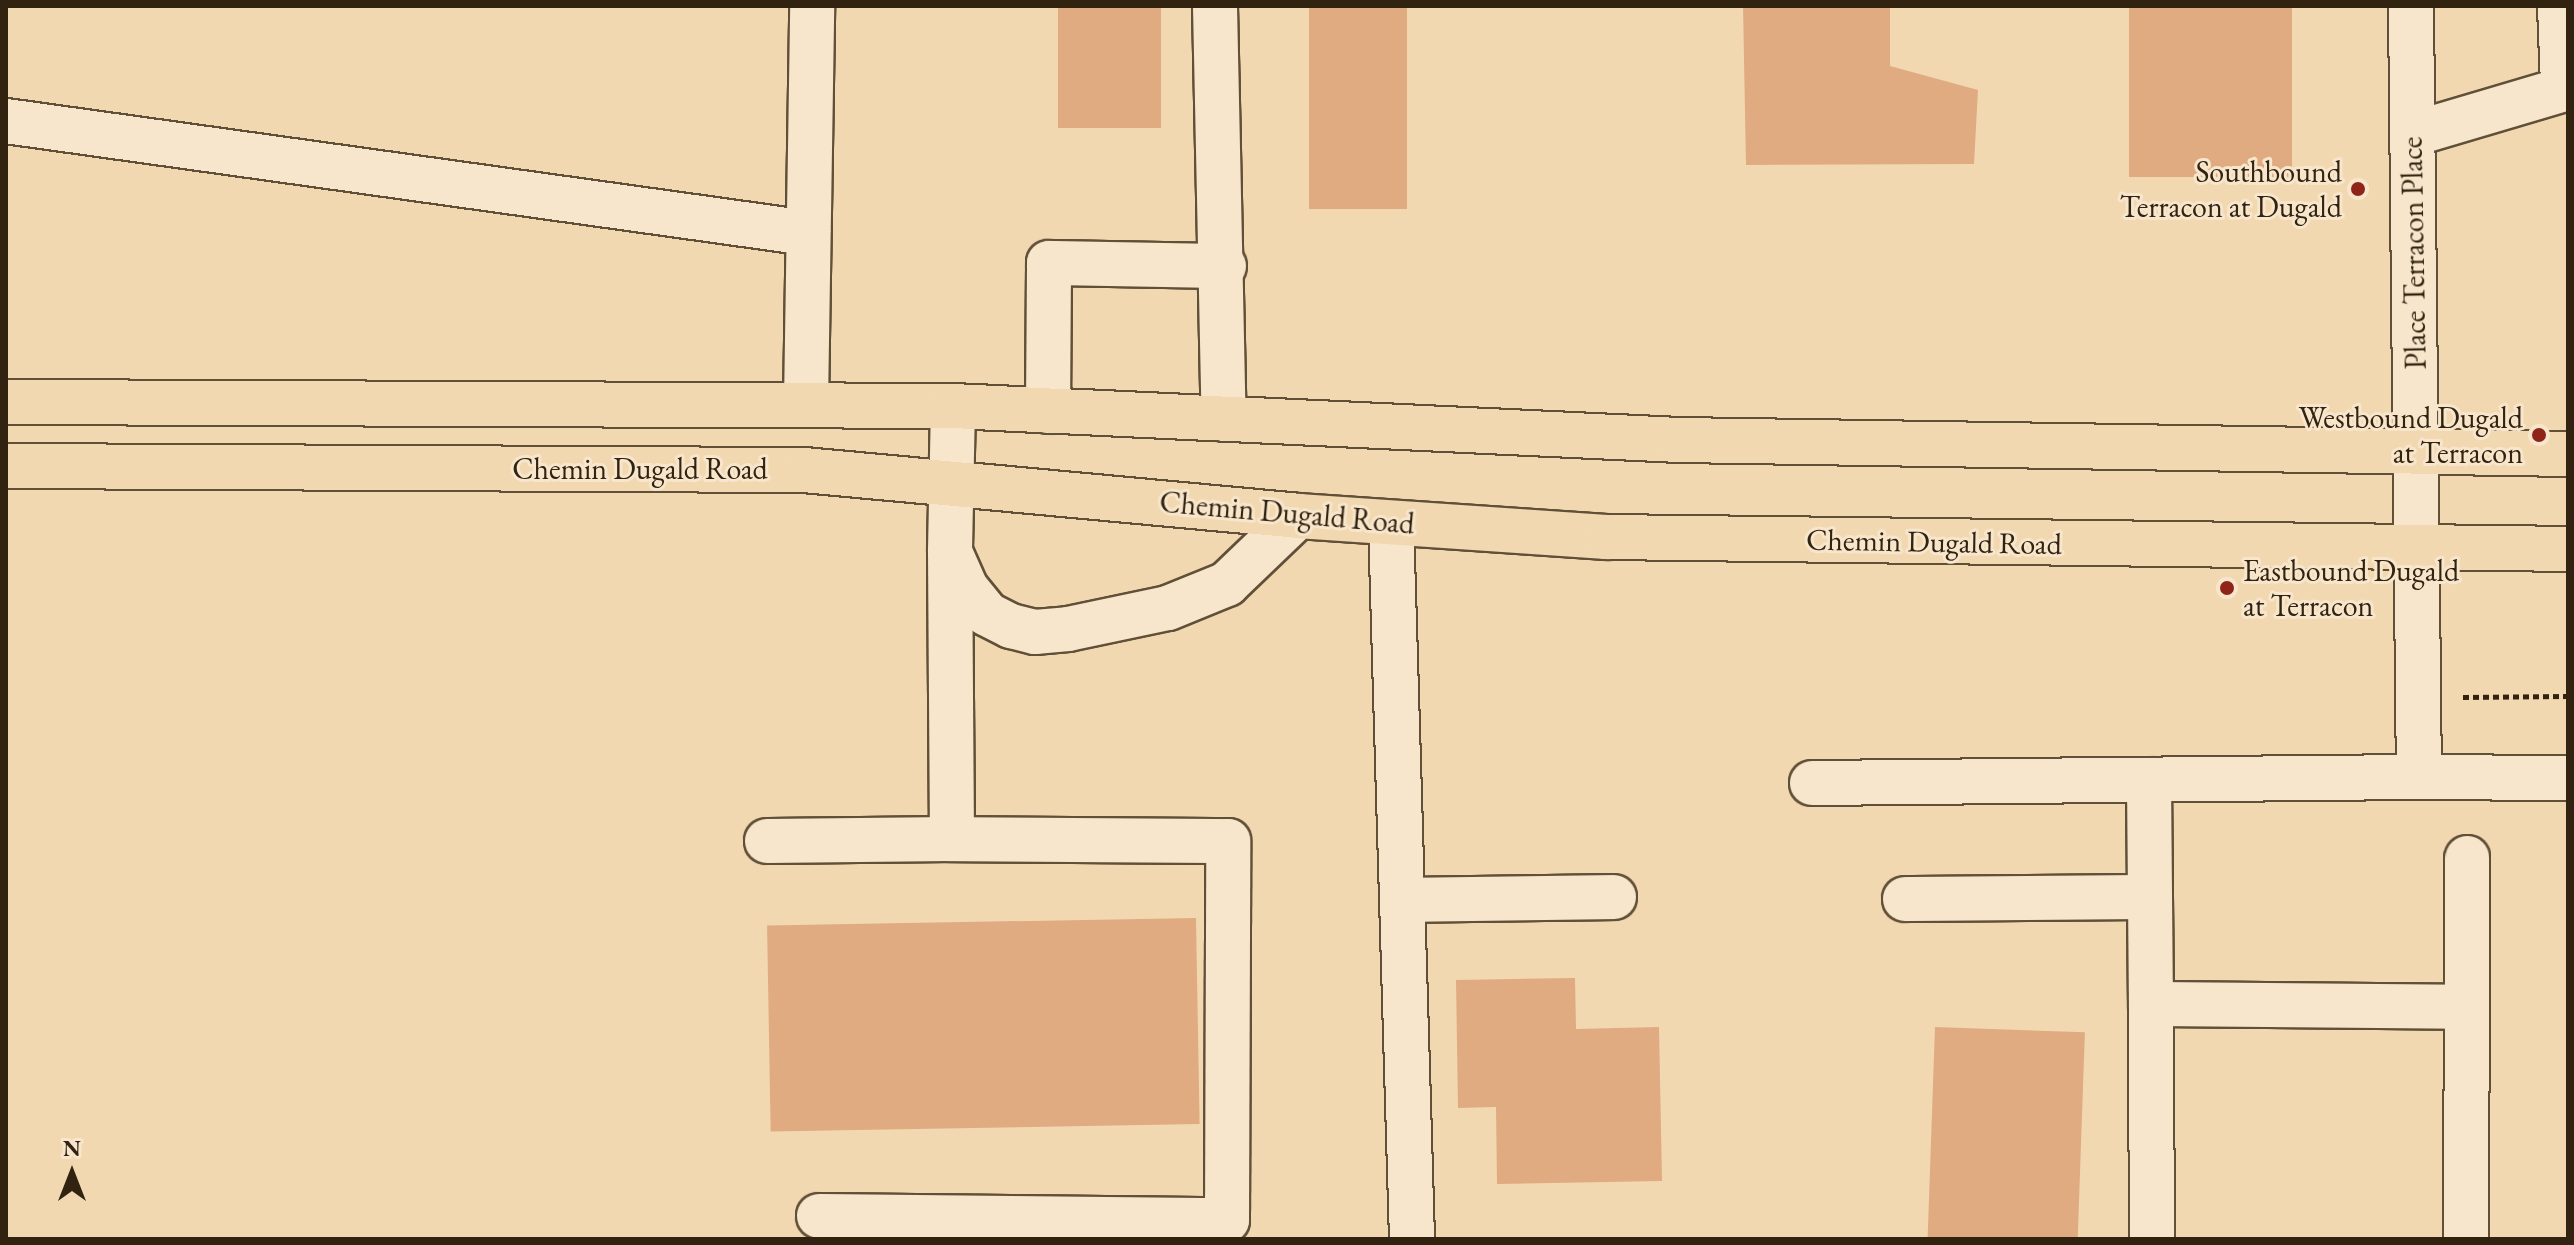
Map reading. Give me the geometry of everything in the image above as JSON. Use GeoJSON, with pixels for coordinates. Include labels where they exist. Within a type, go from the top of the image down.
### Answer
{"type":"FeatureCollection","features":[{"type":"Feature","properties":{"kind":"main road"},"geometry":{"type":"LineString","coordinates":[[6,402],[806,403],[953,406],[1679,440],[2568,454]]}},
{"type":"Feature","properties":{"kind":"main road","name":"Chemin Dugald Road"},"geometry":{"type":"LineString","coordinates":[[6,466],[804,470],[1298,516],[1606,537],[2568,549]]}},
{"type":"Feature","properties":{"kind":"street"},"geometry":{"type":"LineString","coordinates":[[806,403],[812,6]]}},
{"type":"Feature","properties":{"kind":"street"},"geometry":{"type":"LineString","coordinates":[[1215,6],[1224,266],[1224,419]]}},
{"type":"Feature","properties":{"kind":"street","name":"Place Terracon Place"},"geometry":{"type":"LineString","coordinates":[[2411,6],[2419,777]]}},
{"type":"Feature","properties":{"kind":"street"},"geometry":{"type":"LineString","coordinates":[[2413,134],[2565,87],[2560,6]]}},
{"type":"Feature","properties":{"kind":"street"},"geometry":{"type":"LineString","coordinates":[[6,121],[808,233]]}},
{"type":"Feature","properties":{"kind":"street"},"geometry":{"type":"LineString","coordinates":[[1048,411],[1049,263],[1224,266]]}},
{"type":"Feature","properties":{"kind":"street"},"geometry":{"type":"LineString","coordinates":[[952,839],[950,482],[953,406]]}},
{"type":"Feature","properties":{"kind":"street"},"geometry":{"type":"LineString","coordinates":[[950,552],[966,588],[987,614],[1035,632],[1168,608],[1227,584],[1298,516]]}},
{"type":"Feature","properties":{"kind":"street"},"geometry":{"type":"LineString","coordinates":[[1391,523],[1412,1239]]}},
{"type":"Feature","properties":{"kind":"street"},"geometry":{"type":"LineString","coordinates":[[1812,783],[2568,778]]}},
{"type":"Feature","properties":{"kind":"street"},"geometry":{"type":"LineString","coordinates":[[2149,780],[2152,1239]]}},
{"type":"Feature","properties":{"kind":"street"},"geometry":{"type":"LineString","coordinates":[[767,841],[1228,841],[1227,1220],[880,1228],[819,1216]]}},
{"type":"Feature","properties":{"kind":"street"},"geometry":{"type":"LineString","coordinates":[[2466,1239],[2467,858]]}},
{"type":"Feature","properties":{"kind":"street"},"geometry":{"type":"LineString","coordinates":[[1403,900],[1614,897]]}},
{"type":"Feature","properties":{"kind":"street"},"geometry":{"type":"LineString","coordinates":[[1905,899],[2150,897]]}},
{"type":"Feature","properties":{"kind":"street"},"geometry":{"type":"LineString","coordinates":[[2151,1004],[2466,1007]]}},
{"type":"Feature","properties":{"kind":"path"},"geometry":{"type":"LineString","coordinates":[[2418,697],[2568,696]]}},
{"type":"Feature","properties":{"kind":"building"},"geometry":{"type":"Polygon","coordinates":[[[1058,6],[1161,6],[1161,128],[1058,128],[1058,6]]]}},
{"type":"Feature","properties":{"kind":"building"},"geometry":{"type":"Polygon","coordinates":[[[1309,6],[1407,6],[1407,209],[1309,209],[1309,6]]]}},
{"type":"Feature","properties":{"kind":"building"},"geometry":{"type":"Polygon","coordinates":[[[1743,6],[1890,6],[1890,66],[1978,90],[1974,164],[1746,165],[1743,6]]]}},
{"type":"Feature","properties":{"kind":"building"},"geometry":{"type":"Polygon","coordinates":[[[2129,6],[2292,6],[2292,177],[2129,177],[2129,6]]]}},
{"type":"Feature","properties":{"kind":"building"},"geometry":{"type":"Polygon","coordinates":[[[1196,918],[1200,1124],[771,1131],[767,925],[1196,918]]]}},
{"type":"Feature","properties":{"kind":"building"},"geometry":{"type":"Polygon","coordinates":[[[1575,978],[1576,1029],[1659,1027],[1662,1181],[1497,1184],[1496,1107],[1458,1108],[1456,980],[1575,978]]]}},
{"type":"Feature","properties":{"kind":"building"},"geometry":{"type":"Polygon","coordinates":[[[1935,1027],[2085,1032],[2078,1239],[1928,1239],[1935,1027]]]}},
{"type":"Feature","properties":{"kind":"place","name":"Southbound Terracon at Dugald"},"geometry":{"type":"Point","coordinates":[2358,189]}},
{"type":"Feature","properties":{"kind":"place","name":"Westbound Dugald at Terracon"},"geometry":{"type":"Point","coordinates":[2539,435]}},
{"type":"Feature","properties":{"kind":"place","name":"Eastbound Dugald at Terracon"},"geometry":{"type":"Point","coordinates":[2227,588]}}]}
